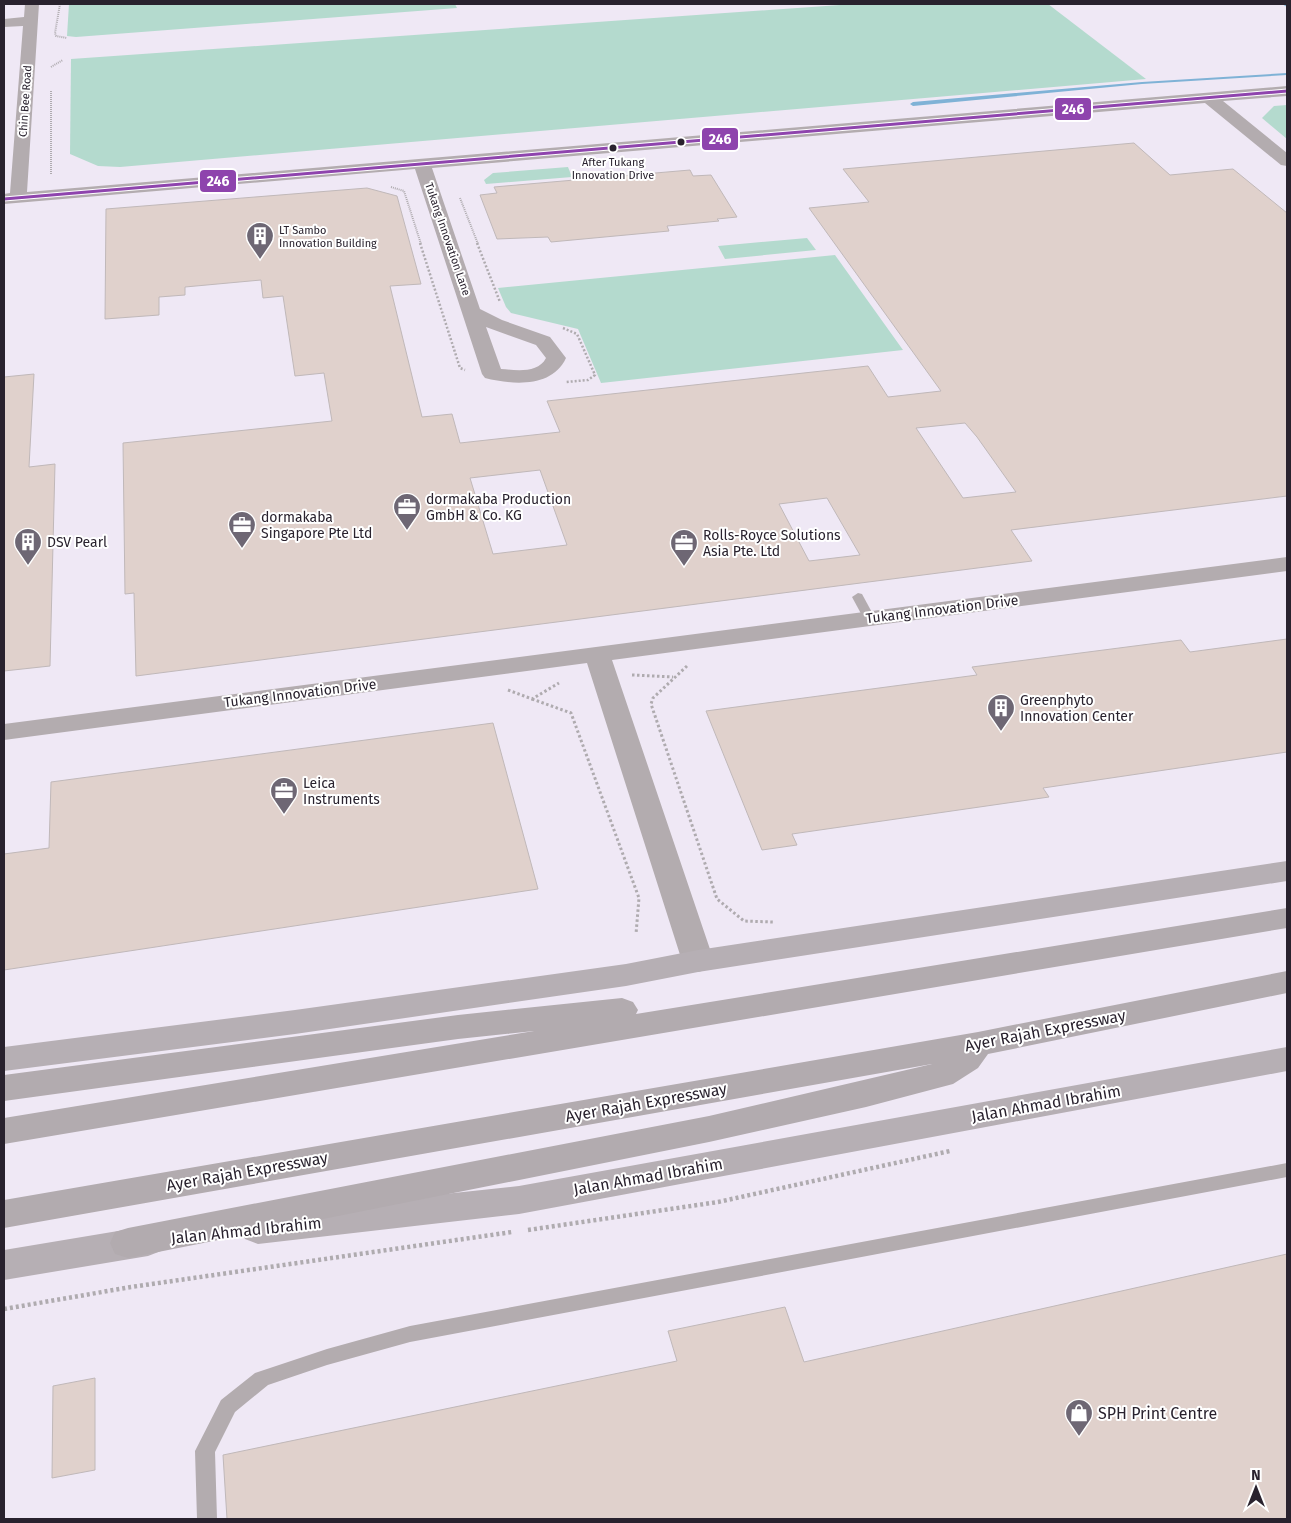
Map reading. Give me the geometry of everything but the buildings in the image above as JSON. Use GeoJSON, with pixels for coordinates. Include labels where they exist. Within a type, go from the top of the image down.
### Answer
{"type":"FeatureCollection","features":[{"type":"Feature","properties":{"kind":"highway"},"geometry":{"type":"LineString","coordinates":[[4,1131],[1287,918]]}},
{"type":"Feature","properties":{"kind":"highway","name":"Ayer Rajah Expressway"},"geometry":{"type":"LineString","coordinates":[[4,1214],[978,1044],[1287,982]]}},
{"type":"Feature","properties":{"kind":"highway"},"geometry":{"type":"LineString","coordinates":[[4,1088],[458,1027],[872,986]]}},
{"type":"Feature","properties":{"kind":"highway"},"geometry":{"type":"LineString","coordinates":[[128,1243],[709,1130],[866,1094],[941,1075],[966,1060],[978,1044]]}},
{"type":"Feature","properties":{"kind":"main road"},"geometry":{"type":"LineString","coordinates":[[4,1059],[295,1022],[626,975],[698,962],[1287,871]]}},
{"type":"Feature","properties":{"kind":"main road","name":"Jalan Ahmad Ibrahim"},"geometry":{"type":"LineString","coordinates":[[4,1266],[128,1243],[519,1200],[1287,1059]]}},
{"type":"Feature","properties":{"kind":"street","name":"Chin Bee Road"},"geometry":{"type":"LineString","coordinates":[[11,198],[32,4]]}},
{"type":"Feature","properties":{"kind":"street"},"geometry":{"type":"LineString","coordinates":[[4,23],[31,22]]}},
{"type":"Feature","properties":{"kind":"street"},"geometry":{"type":"LineString","coordinates":[[11,198],[1281,92]]}},
{"type":"Feature","properties":{"kind":"street"},"geometry":{"type":"LineString","coordinates":[[1235,120],[1245,107],[1281,92]]}},
{"type":"Feature","properties":{"kind":"street"},"geometry":{"type":"LineString","coordinates":[[1209,98],[1287,161]]}},
{"type":"Feature","properties":{"kind":"street","name":"Tukang Innovation Lane"},"geometry":{"type":"LineString","coordinates":[[422,164],[473,313]]}},
{"type":"Feature","properties":{"kind":"street","name":"Tukang Innovation Drive"},"geometry":{"type":"LineString","coordinates":[[4,732],[597,654],[864,607],[1287,564]]}},
{"type":"Feature","properties":{"kind":"street"},"geometry":{"type":"LineString","coordinates":[[597,654],[698,962]]}},
{"type":"Feature","properties":{"kind":"lane"},"geometry":{"type":"LineString","coordinates":[[207,1519],[205,1451],[228,1406],[262,1379],[327,1357],[410,1334],[1287,1170]]}},
{"type":"Feature","properties":{"kind":"path"},"geometry":{"type":"LineString","coordinates":[[60,4],[56,36],[67,38]]}},
{"type":"Feature","properties":{"kind":"path"},"geometry":{"type":"LineString","coordinates":[[50,67],[63,60]]}},
{"type":"Feature","properties":{"kind":"path"},"geometry":{"type":"LineString","coordinates":[[51,87],[51,177]]}},
{"type":"Feature","properties":{"kind":"path"},"geometry":{"type":"LineString","coordinates":[[388,186],[404,191],[460,368],[468,372]]}},
{"type":"Feature","properties":{"kind":"path"},"geometry":{"type":"LineString","coordinates":[[674,678],[653,698],[651,704],[717,900],[744,921]]}},
{"type":"Feature","properties":{"kind":"path"},"geometry":{"type":"LineString","coordinates":[[532,699],[571,713],[639,898],[636,934]]}},
{"type":"Feature","properties":{"kind":"path"},"geometry":{"type":"LineString","coordinates":[[4,1309],[131,1287]]}},
{"type":"Feature","properties":{"kind":"green space"},"geometry":{"type":"Polygon","coordinates":[[[69,4],[455,4],[457,8],[76,37],[67,36],[69,4]]]}},
{"type":"Feature","properties":{"kind":"green space"},"geometry":{"type":"Polygon","coordinates":[[[854,4],[1048,4],[1146,79],[120,167],[98,166],[70,154],[71,59],[854,4]]]}},
{"type":"Feature","properties":{"kind":"green space"},"geometry":{"type":"Polygon","coordinates":[[[1287,105],[1287,139],[1262,118],[1274,106],[1287,105]]]}},
{"type":"Feature","properties":{"kind":"green space"},"geometry":{"type":"Polygon","coordinates":[[[568,167],[572,177],[486,184],[484,180],[493,173],[568,167]]]}},
{"type":"Feature","properties":{"kind":"green space"},"geometry":{"type":"Polygon","coordinates":[[[807,238],[816,250],[725,259],[718,246],[807,238]]]}},
{"type":"Feature","properties":{"kind":"green space"},"geometry":{"type":"Polygon","coordinates":[[[835,255],[903,350],[601,383],[578,329],[511,313],[506,307],[498,288],[835,255]]]}},
{"type":"Feature","properties":{"kind":"waterway"},"geometry":{"type":"LineString","coordinates":[[913,104],[1142,83],[1287,74]]}},
{"type":"Feature","properties":{"kind":"transit line","name":"246"},"geometry":{"type":"LineString","coordinates":[[4,199],[1287,91]]}},
{"type":"Feature","properties":{"kind":"place","name":"After Tukang Innovation Drive"},"geometry":{"type":"Point","coordinates":[613,148]}},
{"type":"Feature","properties":{"kind":"place","name":"LT Sambo Innovation Building"},"geometry":{"type":"Point","coordinates":[260,260]}},
{"type":"Feature","properties":{"kind":"place","name":"dormakaba Production GmbH & Co. KG"},"geometry":{"type":"Point","coordinates":[407,531]}},
{"type":"Feature","properties":{"kind":"place","name":"dormakaba Singapore Pte Ltd"},"geometry":{"type":"Point","coordinates":[242,549]}},
{"type":"Feature","properties":{"kind":"place","name":"DSV Pearl"},"geometry":{"type":"Point","coordinates":[28,566]}},
{"type":"Feature","properties":{"kind":"place","name":"Rolls-Royce Solutions Asia Pte. Ltd"},"geometry":{"type":"Point","coordinates":[684,567]}},
{"type":"Feature","properties":{"kind":"place","name":"Greenphyto Innovation Center"},"geometry":{"type":"Point","coordinates":[1001,732]}},
{"type":"Feature","properties":{"kind":"place","name":"Leica Instruments"},"geometry":{"type":"Point","coordinates":[284,815]}},
{"type":"Feature","properties":{"kind":"place","name":"SPH Print Centre"},"geometry":{"type":"Point","coordinates":[1079,1437]}}]}
